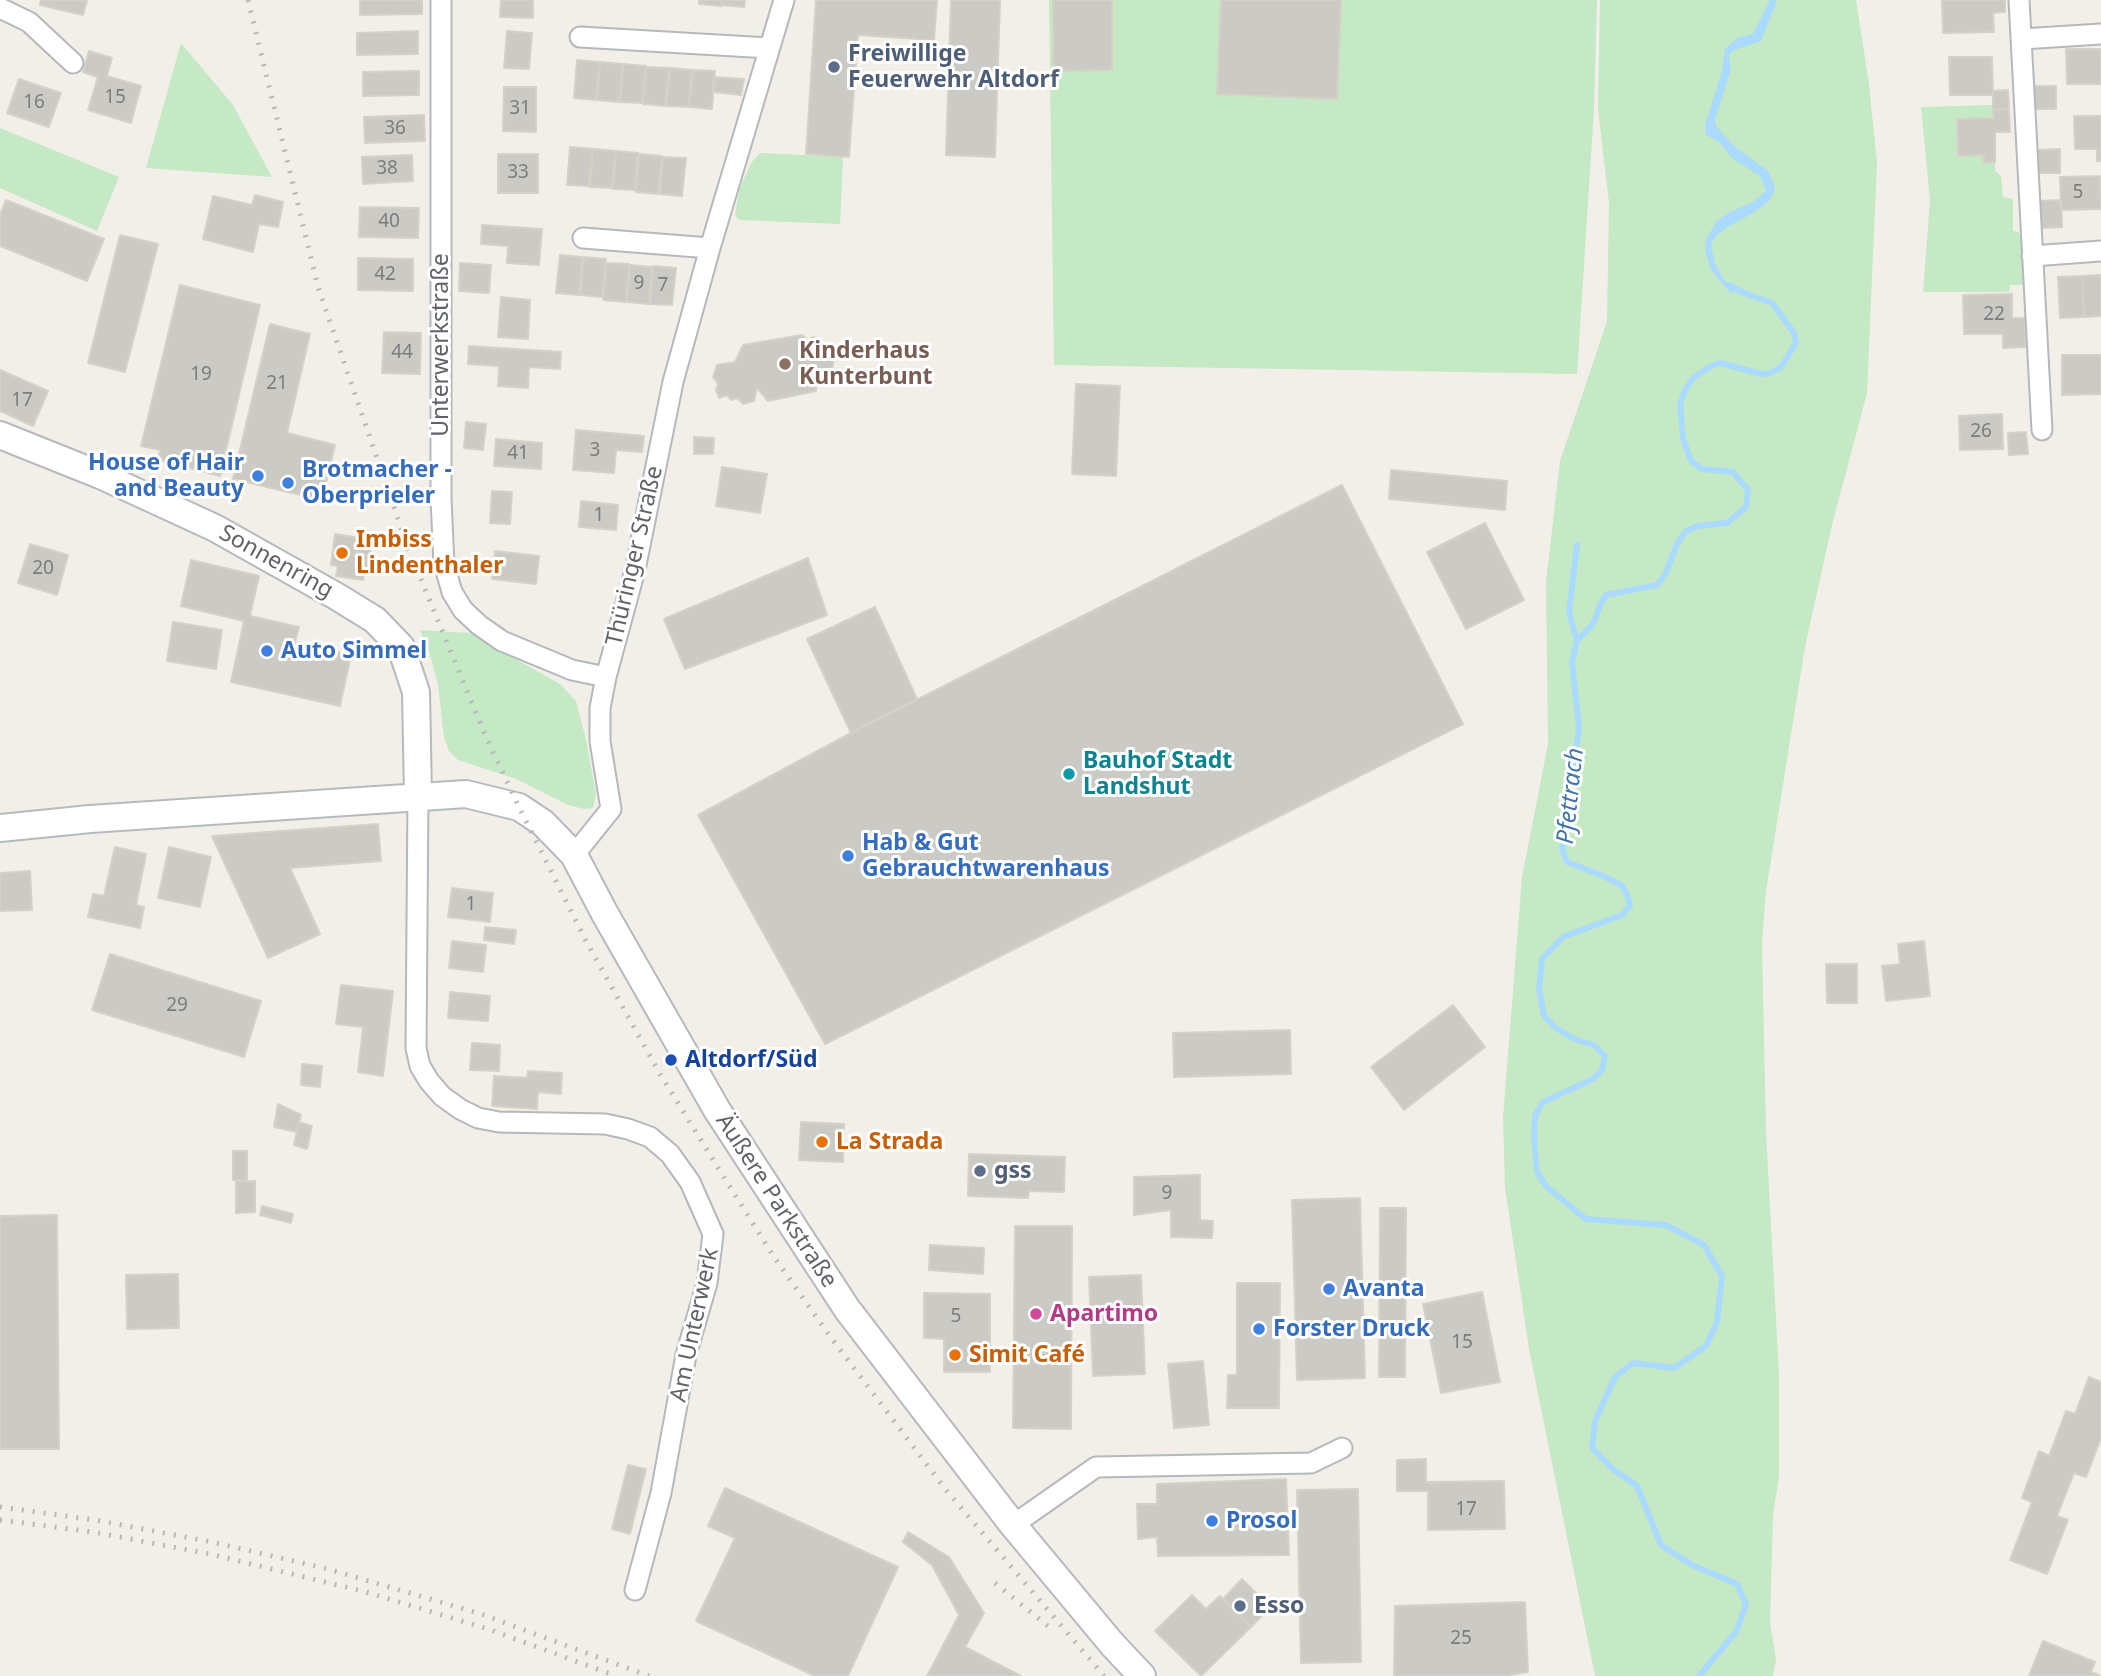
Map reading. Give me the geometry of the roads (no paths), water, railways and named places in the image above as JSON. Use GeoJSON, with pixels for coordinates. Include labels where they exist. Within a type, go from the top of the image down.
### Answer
{"type":"FeatureCollection","features":[{"type":"Feature","properties":{"kind":"street","name":"Unterwerkstraße"},"geometry":{"type":"LineString","coordinates":[[441,0],[441,499],[444,564],[452,592],[463,610],[486,630],[502,641],[572,670],[606,677]]}},
{"type":"Feature","properties":{"kind":"street","name":"Thüringer Straße"},"geometry":{"type":"LineString","coordinates":[[574,855],[611,809],[600,741],[600,708],[606,677],[635,570],[673,382],[784,0]]}},
{"type":"Feature","properties":{"kind":"street"},"geometry":{"type":"LineString","coordinates":[[2019,0],[2042,429]]}},
{"type":"Feature","properties":{"kind":"street"},"geometry":{"type":"LineString","coordinates":[[0,8],[29,22],[73,63]]}},
{"type":"Feature","properties":{"kind":"street"},"geometry":{"type":"LineString","coordinates":[[2022,39],[2101,34]]}},
{"type":"Feature","properties":{"kind":"street"},"geometry":{"type":"LineString","coordinates":[[580,37],[769,48]]}},
{"type":"Feature","properties":{"kind":"street"},"geometry":{"type":"LineString","coordinates":[[583,238],[710,248]]}},
{"type":"Feature","properties":{"kind":"street"},"geometry":{"type":"LineString","coordinates":[[2032,256],[2101,251]]}},
{"type":"Feature","properties":{"kind":"street","name":"Sonnenring"},"geometry":{"type":"LineString","coordinates":[[0,435],[100,475],[215,528],[375,620],[401,647],[416,692],[418,796]]}},
{"type":"Feature","properties":{"kind":"street"},"geometry":{"type":"LineString","coordinates":[[0,828],[90,819],[466,794],[519,807],[543,823],[574,855]]}},
{"type":"Feature","properties":{"kind":"street","name":"Am Unterwerk"},"geometry":{"type":"LineString","coordinates":[[418,796],[416,1048],[420,1066],[429,1080],[442,1096],[478,1118],[499,1122],[604,1124],[650,1137],[670,1154],[690,1182],[713,1234],[707,1283],[686,1356],[661,1493],[635,1590]]}},
{"type":"Feature","properties":{"kind":"street","name":"Äußere Parkstraße"},"geometry":{"type":"LineString","coordinates":[[574,855],[717,1110],[847,1309],[1013,1525],[1142,1676]]}},
{"type":"Feature","properties":{"kind":"street"},"geometry":{"type":"LineString","coordinates":[[1013,1525],[1096,1467],[1311,1462],[1342,1448]]}},
{"type":"Feature","properties":{"kind":"water"},"geometry":{"type":"Polygon","coordinates":[[[1770,0],[1777,0],[1761,41],[1732,51],[1729,55],[1731,69],[1715,120],[1716,126],[1734,146],[1768,171],[1775,191],[1768,202],[1727,227],[1711,244],[1715,264],[1725,281],[1734,286],[1732,295],[1711,270],[1705,250],[1706,239],[1717,221],[1753,202],[1766,191],[1760,176],[1732,158],[1720,143],[1705,134],[1705,125],[1722,71],[1725,49],[1737,38],[1753,34],[1770,0]]]}},
{"type":"Feature","properties":{"kind":"waterway","name":"Pfettrach"},"geometry":{"type":"LineString","coordinates":[[1699,1676],[1736,1632],[1746,1605],[1737,1584],[1692,1565],[1661,1545],[1637,1486],[1614,1470],[1592,1448],[1595,1421],[1615,1377],[1633,1363],[1674,1368],[1706,1346],[1717,1322],[1722,1276],[1704,1245],[1666,1225],[1586,1219],[1547,1187],[1537,1172],[1534,1139],[1535,1116],[1543,1102],[1593,1079],[1602,1070],[1605,1056],[1594,1045],[1574,1039],[1556,1028],[1544,1016],[1539,989],[1542,959],[1563,937],[1622,915],[1630,906],[1621,885],[1567,862],[1562,848],[1579,728],[1572,662],[1577,641],[1593,624],[1606,595],[1657,585],[1666,573],[1677,544],[1686,531],[1698,526],[1727,523],[1746,507],[1748,490],[1733,472],[1702,469],[1691,461],[1683,439],[1680,405],[1693,378],[1720,363],[1761,374],[1771,373],[1781,367],[1796,343],[1794,333],[1772,303],[1729,285]]}},
{"type":"Feature","properties":{"kind":"waterway","name":"Pfettrach"},"geometry":{"type":"LineString","coordinates":[[1577,545],[1569,612],[1577,641]]}},
{"type":"Feature","properties":{"kind":"railway"},"geometry":{"type":"LineString","coordinates":[[248,0],[318,287],[408,548],[486,737],[586,941],[660,1074],[774,1257],[946,1490],[1104,1676]]}},
{"type":"Feature","properties":{"kind":"railway"},"geometry":{"type":"LineString","coordinates":[[0,1507],[95,1520],[212,1542],[328,1569],[481,1614],[649,1676]]}},
{"type":"Feature","properties":{"kind":"railway"},"geometry":{"type":"LineString","coordinates":[[0,1520],[93,1532],[210,1554],[366,1592],[488,1629],[616,1676]]}},
{"type":"Feature","properties":{"kind":"railway"},"geometry":{"type":"LineString","coordinates":[[995,1583],[1054,1631]]}},
{"type":"Feature","properties":{"kind":"place","name":"Freiwillige Feuerwehr Altdorf"},"geometry":{"type":"Point","coordinates":[834,67]}},
{"type":"Feature","properties":{"kind":"place","name":"Kinderhaus Kunterbunt"},"geometry":{"type":"Point","coordinates":[785,364]}},
{"type":"Feature","properties":{"kind":"place","name":"House of Hair and Beauty"},"geometry":{"type":"Point","coordinates":[258,476]}},
{"type":"Feature","properties":{"kind":"place","name":"Brotmacher - Oberprieler"},"geometry":{"type":"Point","coordinates":[288,483]}},
{"type":"Feature","properties":{"kind":"place","name":"Imbiss Lindenthaler"},"geometry":{"type":"Point","coordinates":[342,553]}},
{"type":"Feature","properties":{"kind":"place","name":"Auto Simmel"},"geometry":{"type":"Point","coordinates":[267,651]}},
{"type":"Feature","properties":{"kind":"place","name":"Bauhof Stadt Landshut"},"geometry":{"type":"Point","coordinates":[1069,774]}},
{"type":"Feature","properties":{"kind":"place","name":"Hab & Gut Gebrauchtwarenhaus"},"geometry":{"type":"Point","coordinates":[848,856]}},
{"type":"Feature","properties":{"kind":"place","name":"Altdorf/Süd"},"geometry":{"type":"Point","coordinates":[671,1060]}},
{"type":"Feature","properties":{"kind":"place","name":"La Strada"},"geometry":{"type":"Point","coordinates":[822,1142]}},
{"type":"Feature","properties":{"kind":"place","name":"gss"},"geometry":{"type":"Point","coordinates":[980,1171]}},
{"type":"Feature","properties":{"kind":"place","name":"Avanta"},"geometry":{"type":"Point","coordinates":[1329,1289]}},
{"type":"Feature","properties":{"kind":"place","name":"Apartimo"},"geometry":{"type":"Point","coordinates":[1036,1314]}},
{"type":"Feature","properties":{"kind":"place","name":"Forster Druck"},"geometry":{"type":"Point","coordinates":[1259,1329]}},
{"type":"Feature","properties":{"kind":"place","name":"Simit Café"},"geometry":{"type":"Point","coordinates":[955,1355]}},
{"type":"Feature","properties":{"kind":"place","name":"Prosol"},"geometry":{"type":"Point","coordinates":[1212,1521]}},
{"type":"Feature","properties":{"kind":"place","name":"Esso"},"geometry":{"type":"Point","coordinates":[1240,1606]}}]}
